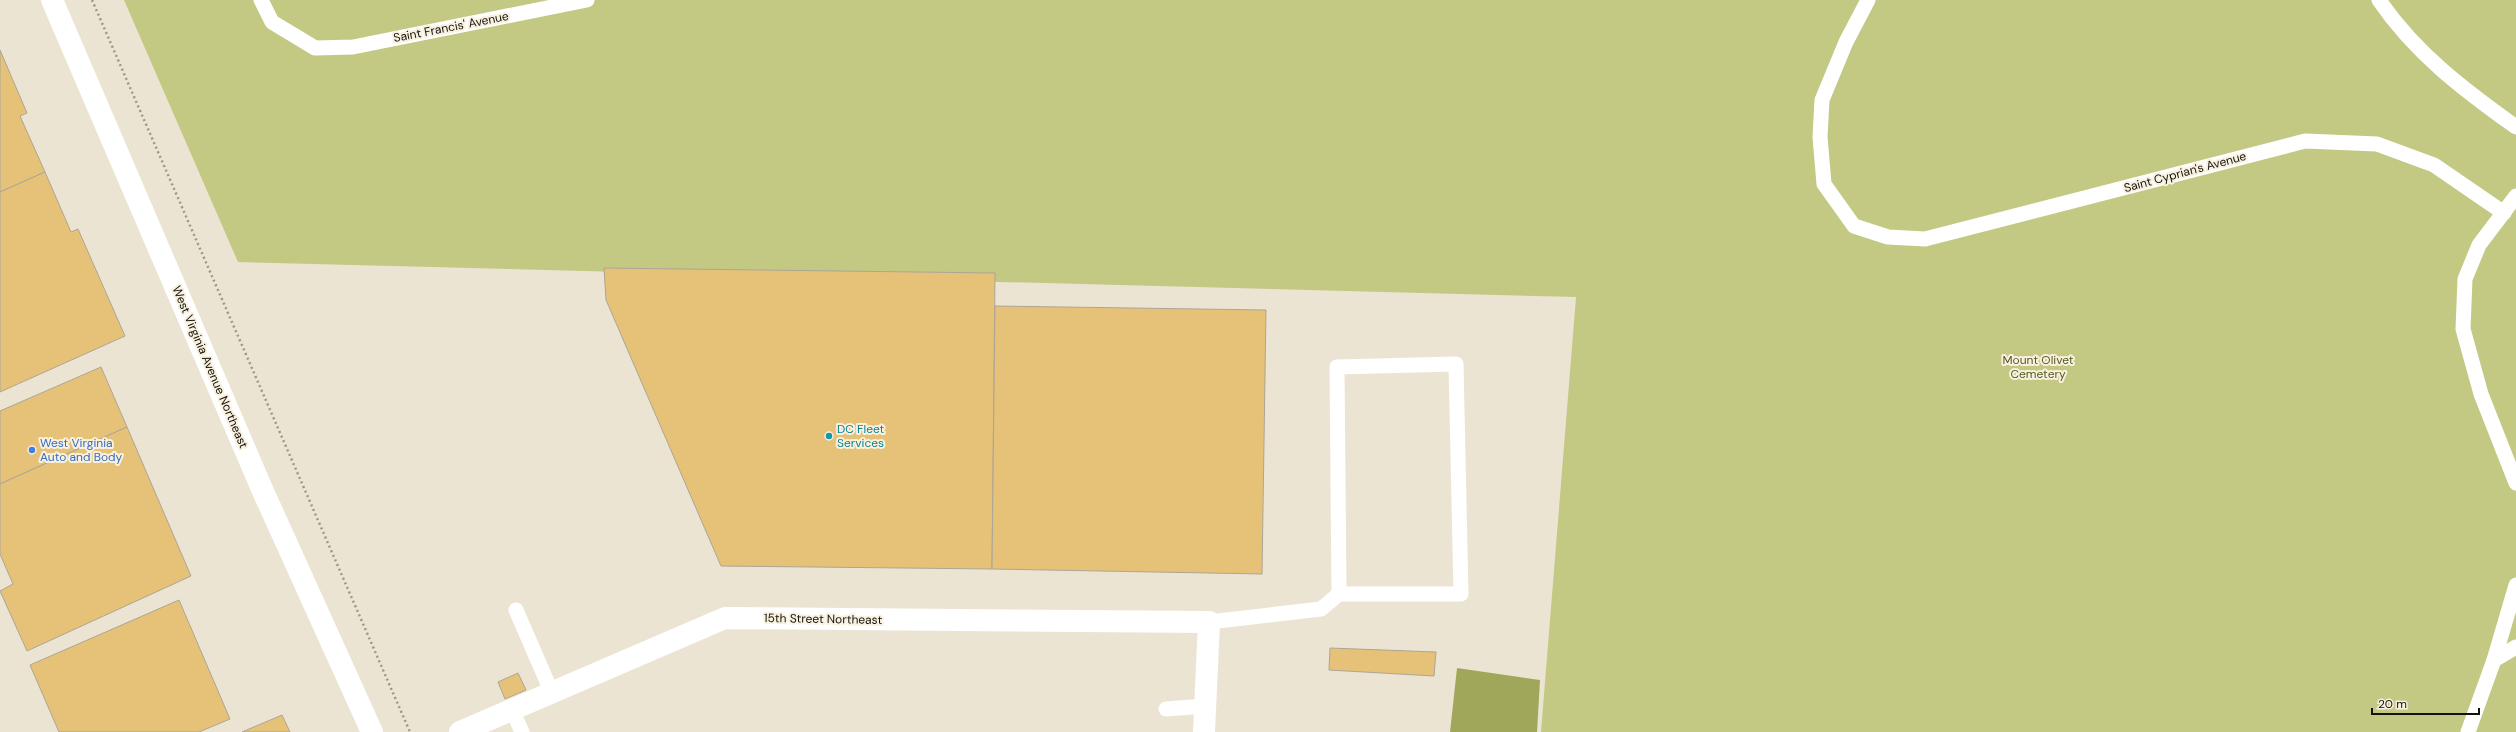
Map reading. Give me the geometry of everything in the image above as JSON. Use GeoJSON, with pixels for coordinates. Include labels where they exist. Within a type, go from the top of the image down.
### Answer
{"type":"FeatureCollection","features":[{"type":"Feature","properties":{"kind":"street","name":"West Virginia Avenue Northeast"},"geometry":{"type":"LineString","coordinates":[[52,0],[262,489],[372,732]]}},
{"type":"Feature","properties":{"kind":"street","name":"15th Street Northeast"},"geometry":{"type":"LineString","coordinates":[[460,732],[725,618],[1209,622]]}},
{"type":"Feature","properties":{"kind":"street"},"geometry":{"type":"LineString","coordinates":[[1204,732],[1209,622]]}},
{"type":"Feature","properties":{"kind":"lane","name":"Saint Francis' Avenue"},"geometry":{"type":"LineString","coordinates":[[261,0],[272,22],[315,48],[353,47],[568,2],[587,0]]}},
{"type":"Feature","properties":{"kind":"lane","name":"Saint Cyprian's Avenue"},"geometry":{"type":"LineString","coordinates":[[1868,0],[1846,42],[1822,100],[1821,107],[1820,137],[1824,184],[1854,226],[1888,237],[1925,239],[2305,141],[2377,144],[2434,165],[2504,213]]}},
{"type":"Feature","properties":{"kind":"lane"},"geometry":{"type":"LineString","coordinates":[[2379,0],[2397,26],[2432,63],[2516,127]]}},
{"type":"Feature","properties":{"kind":"lane"},"geometry":{"type":"LineString","coordinates":[[2516,196],[2479,245],[2465,279],[2463,328],[2481,394],[2516,483]]}},
{"type":"Feature","properties":{"kind":"lane"},"geometry":{"type":"LineString","coordinates":[[1209,622],[1321,609],[1339,594],[1461,594],[1456,364],[1337,367],[1339,594]]}},
{"type":"Feature","properties":{"kind":"lane"},"geometry":{"type":"LineString","coordinates":[[2468,732],[2494,660],[2516,585]]}},
{"type":"Feature","properties":{"kind":"lane"},"geometry":{"type":"LineString","coordinates":[[516,610],[552,692]]}},
{"type":"Feature","properties":{"kind":"lane"},"geometry":{"type":"LineString","coordinates":[[2494,660],[2516,647]]}},
{"type":"Feature","properties":{"kind":"lane"},"geometry":{"type":"LineString","coordinates":[[1166,709],[1205,706]]}},
{"type":"Feature","properties":{"kind":"lane"},"geometry":{"type":"LineString","coordinates":[[512,710],[522,732]]}},
{"type":"Feature","properties":{"kind":"path"},"geometry":{"type":"LineString","coordinates":[[92,0],[410,732]]}},
{"type":"Feature","properties":{"kind":"green space","name":"Mount Olivet Cemetery"},"geometry":{"type":"Polygon","coordinates":[[[124,0],[2516,0],[2516,732],[1541,732],[1576,297],[238,262],[124,0]]]}},
{"type":"Feature","properties":{"kind":"green space"},"geometry":{"type":"Polygon","coordinates":[[[1457,668],[1540,680],[1537,732],[1450,732],[1457,668]]]}},
{"type":"Feature","properties":{"kind":"building"},"geometry":{"type":"Polygon","coordinates":[[[0,50],[27,113],[20,116],[45,172],[0,192],[0,50]]]}},
{"type":"Feature","properties":{"kind":"building"},"geometry":{"type":"Polygon","coordinates":[[[45,172],[71,232],[78,229],[125,336],[0,392],[0,192],[45,172]]]}},
{"type":"Feature","properties":{"kind":"building","name":"DC Fleet Services"},"geometry":{"type":"Polygon","coordinates":[[[604,268],[995,273],[992,569],[721,566],[606,300],[604,268]]]}},
{"type":"Feature","properties":{"kind":"building"},"geometry":{"type":"Polygon","coordinates":[[[995,306],[1266,310],[1262,574],[992,569],[995,306]]]}},
{"type":"Feature","properties":{"kind":"building"},"geometry":{"type":"Polygon","coordinates":[[[101,367],[127,427],[0,484],[0,411],[101,367]]]}},
{"type":"Feature","properties":{"kind":"building"},"geometry":{"type":"Polygon","coordinates":[[[127,427],[191,576],[27,651],[0,591],[13,584],[0,554],[0,484],[127,427]]]}},
{"type":"Feature","properties":{"kind":"building"},"geometry":{"type":"Polygon","coordinates":[[[179,600],[230,719],[199,732],[59,732],[30,665],[179,600]]]}},
{"type":"Feature","properties":{"kind":"building"},"geometry":{"type":"Polygon","coordinates":[[[1330,648],[1436,652],[1434,676],[1329,670],[1330,648]]]}},
{"type":"Feature","properties":{"kind":"building"},"geometry":{"type":"Polygon","coordinates":[[[518,673],[526,690],[505,699],[498,682],[518,673]]]}},
{"type":"Feature","properties":{"kind":"building"},"geometry":{"type":"Polygon","coordinates":[[[282,715],[290,732],[242,732],[282,715]]]}},
{"type":"Feature","properties":{"kind":"place","name":"DC Fleet Services"},"geometry":{"type":"Point","coordinates":[829,436]}},
{"type":"Feature","properties":{"kind":"place","name":"West Virginia Auto and Body"},"geometry":{"type":"Point","coordinates":[32,450]}}]}
